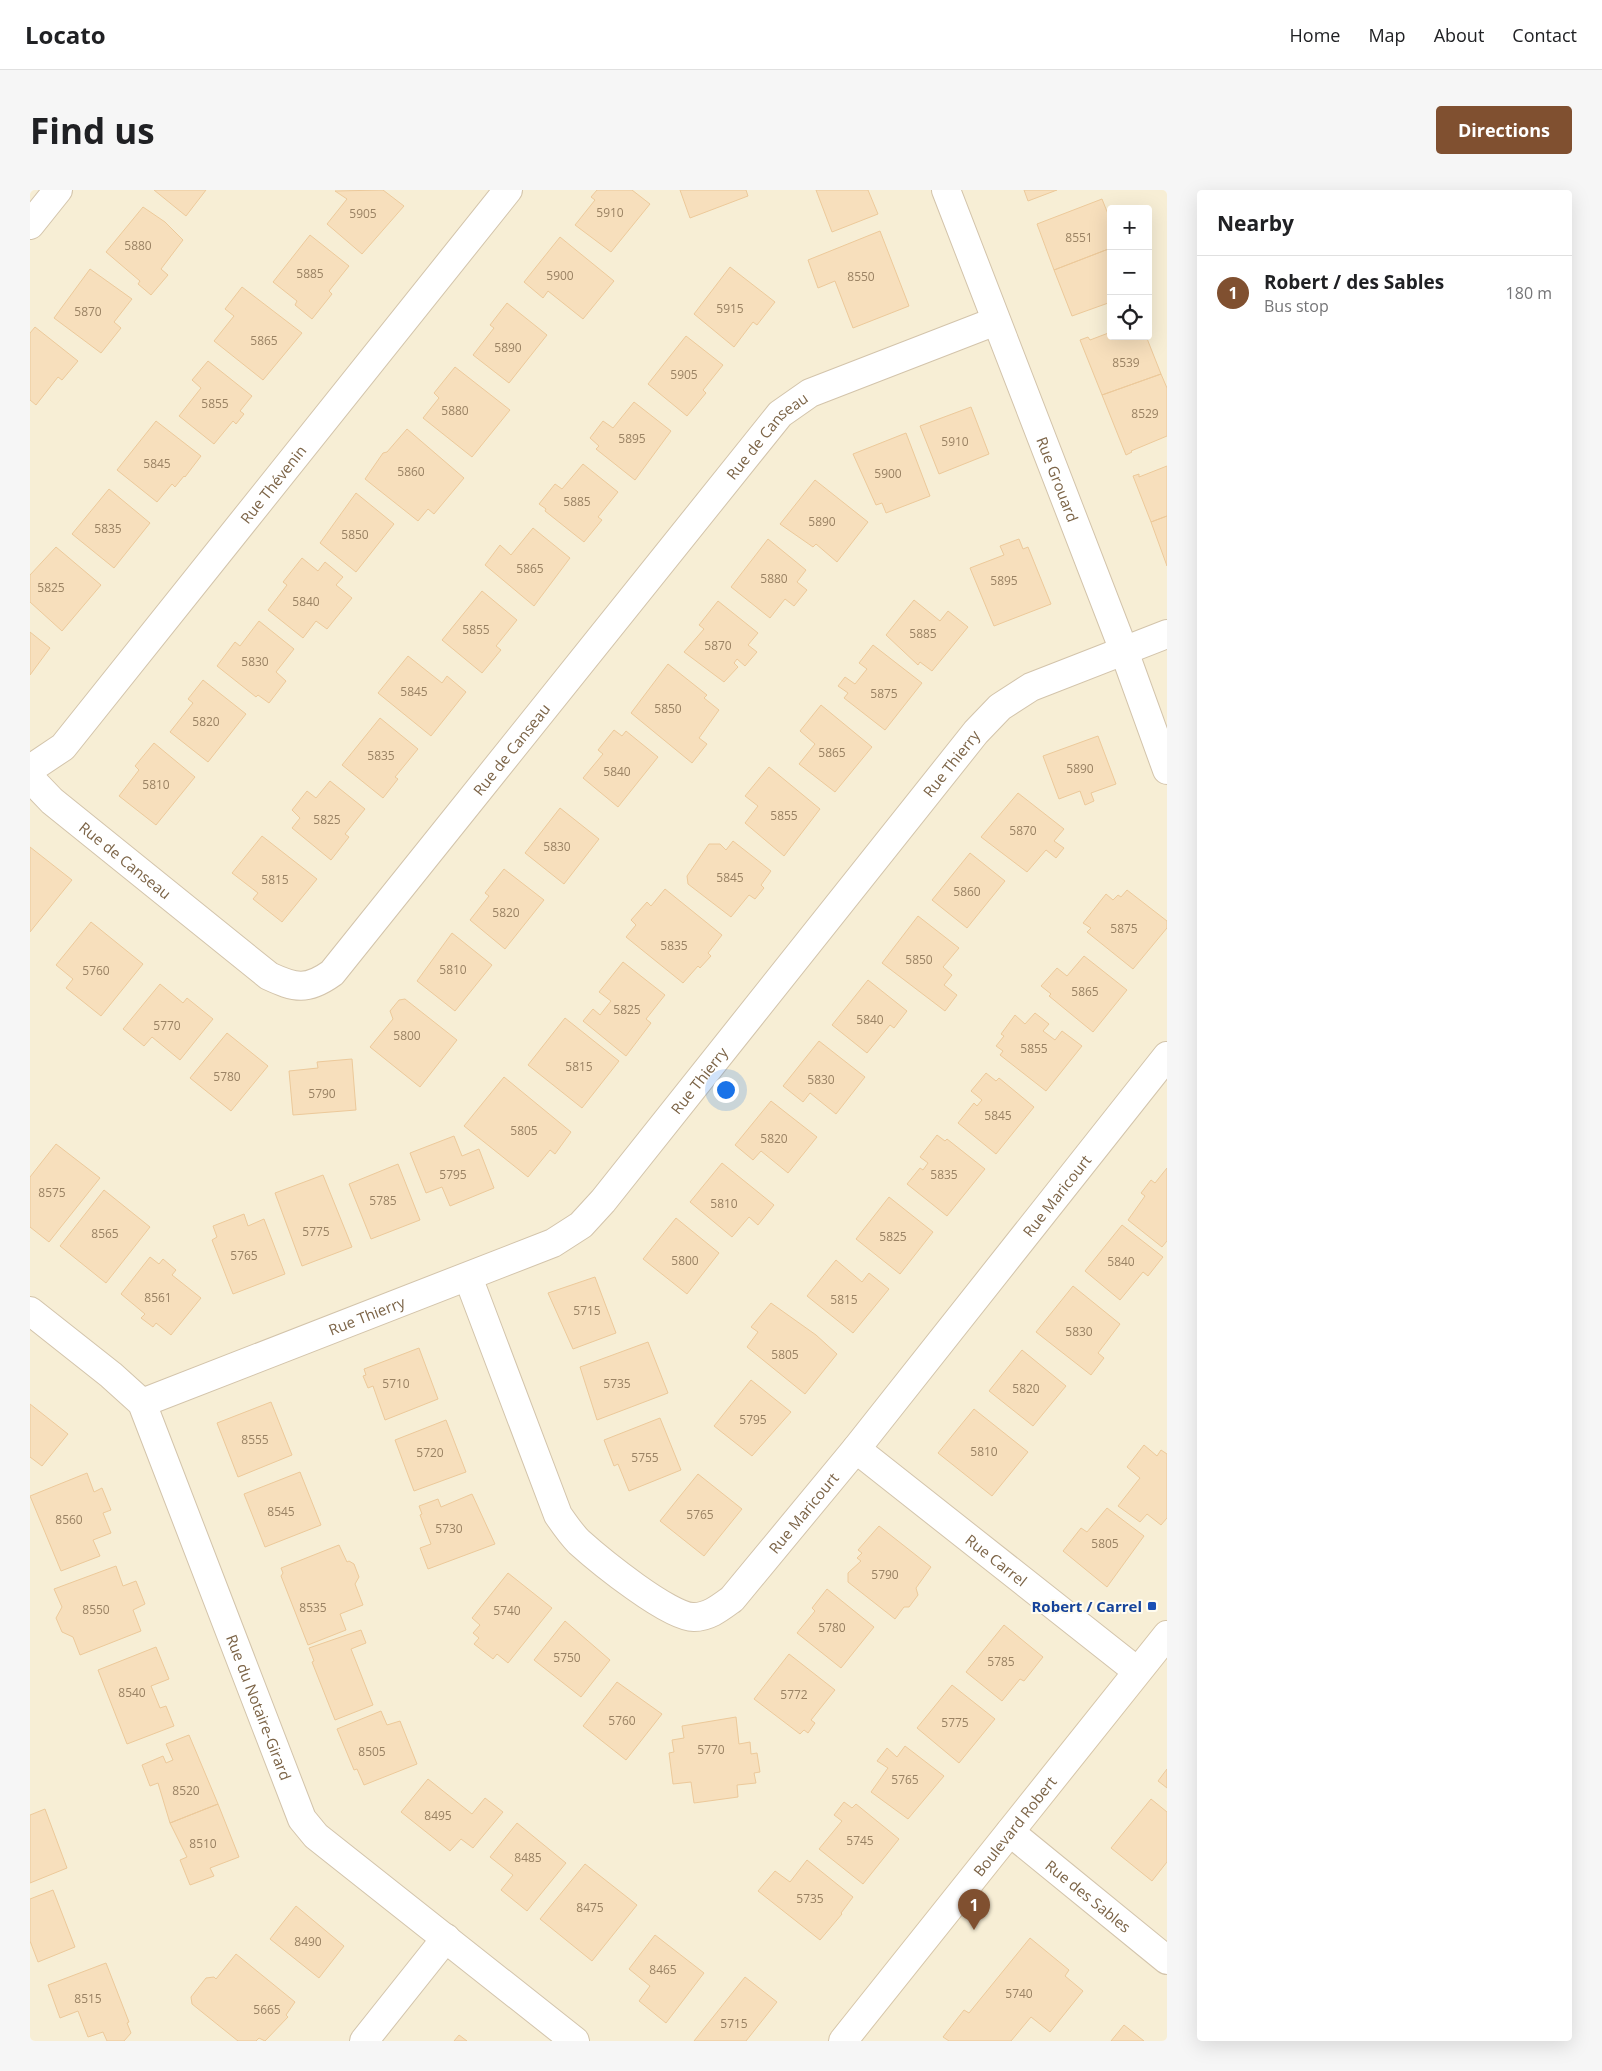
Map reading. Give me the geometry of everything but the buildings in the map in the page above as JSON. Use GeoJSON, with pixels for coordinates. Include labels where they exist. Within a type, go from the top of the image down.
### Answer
{"type":"FeatureCollection","features":[{"type":"Feature","properties":{"kind":"street"},"geometry":{"type":"LineString","coordinates":[[30,225],[58,190]]}},
{"type":"Feature","properties":{"kind":"street","name":"Rue Thévenin"},"geometry":{"type":"LineString","coordinates":[[30,769],[63,747],[508,190]]}},
{"type":"Feature","properties":{"kind":"street","name":"Rue Grouard"},"geometry":{"type":"LineString","coordinates":[[946,190],[1124,651],[1167,770]]}},
{"type":"Feature","properties":{"kind":"street","name":"Rue de Canseau"},"geometry":{"type":"LineString","coordinates":[[30,778],[52,801],[269,976],[285,983],[302,987],[318,983],[332,973],[780,414],[810,392],[996,321]]}},
{"type":"Feature","properties":{"kind":"street","name":"Rue Thierry"},"geometry":{"type":"LineString","coordinates":[[142,1403],[553,1243],[581,1224],[603,1201],[976,732],[1000,706],[1031,687],[1167,634]]}},
{"type":"Feature","properties":{"kind":"street","name":"Rue Maricourt"},"geometry":{"type":"LineString","coordinates":[[468,1277],[558,1515],[580,1543],[657,1603],[674,1613],[694,1617],[714,1612],[732,1599],[856,1449],[1167,1056]]}},
{"type":"Feature","properties":{"kind":"street","name":"Rue du Notaire-Girard"},"geometry":{"type":"LineString","coordinates":[[30,1311],[111,1375],[142,1403],[302,1819],[316,1836],[575,2041]]}},
{"type":"Feature","properties":{"kind":"street","name":"Rue Carrel"},"geometry":{"type":"LineString","coordinates":[[856,1449],[1137,1671]]}},
{"type":"Feature","properties":{"kind":"street","name":"Boulevard Robert"},"geometry":{"type":"LineString","coordinates":[[843,2041],[1167,1635]]}},
{"type":"Feature","properties":{"kind":"street","name":"Rue des Sables"},"geometry":{"type":"LineString","coordinates":[[1010,1832],[1167,1960]]}},
{"type":"Feature","properties":{"kind":"street"},"geometry":{"type":"LineString","coordinates":[[364,2041],[446,1938]]}},
{"type":"Feature","properties":{"kind":"shaded area"},"geometry":{"type":"Polygon","coordinates":[[[30,190],[1167,190],[1167,2041],[30,2041],[30,190]]]}},
{"type":"Feature","properties":{"kind":"place","name":"Robert / Carrel"},"geometry":{"type":"Point","coordinates":[1152,1606]}},
{"type":"Feature","properties":{"kind":"place","name":"Robert / des Sables"},"geometry":{"type":"Point","coordinates":[974,1930]}}]}
